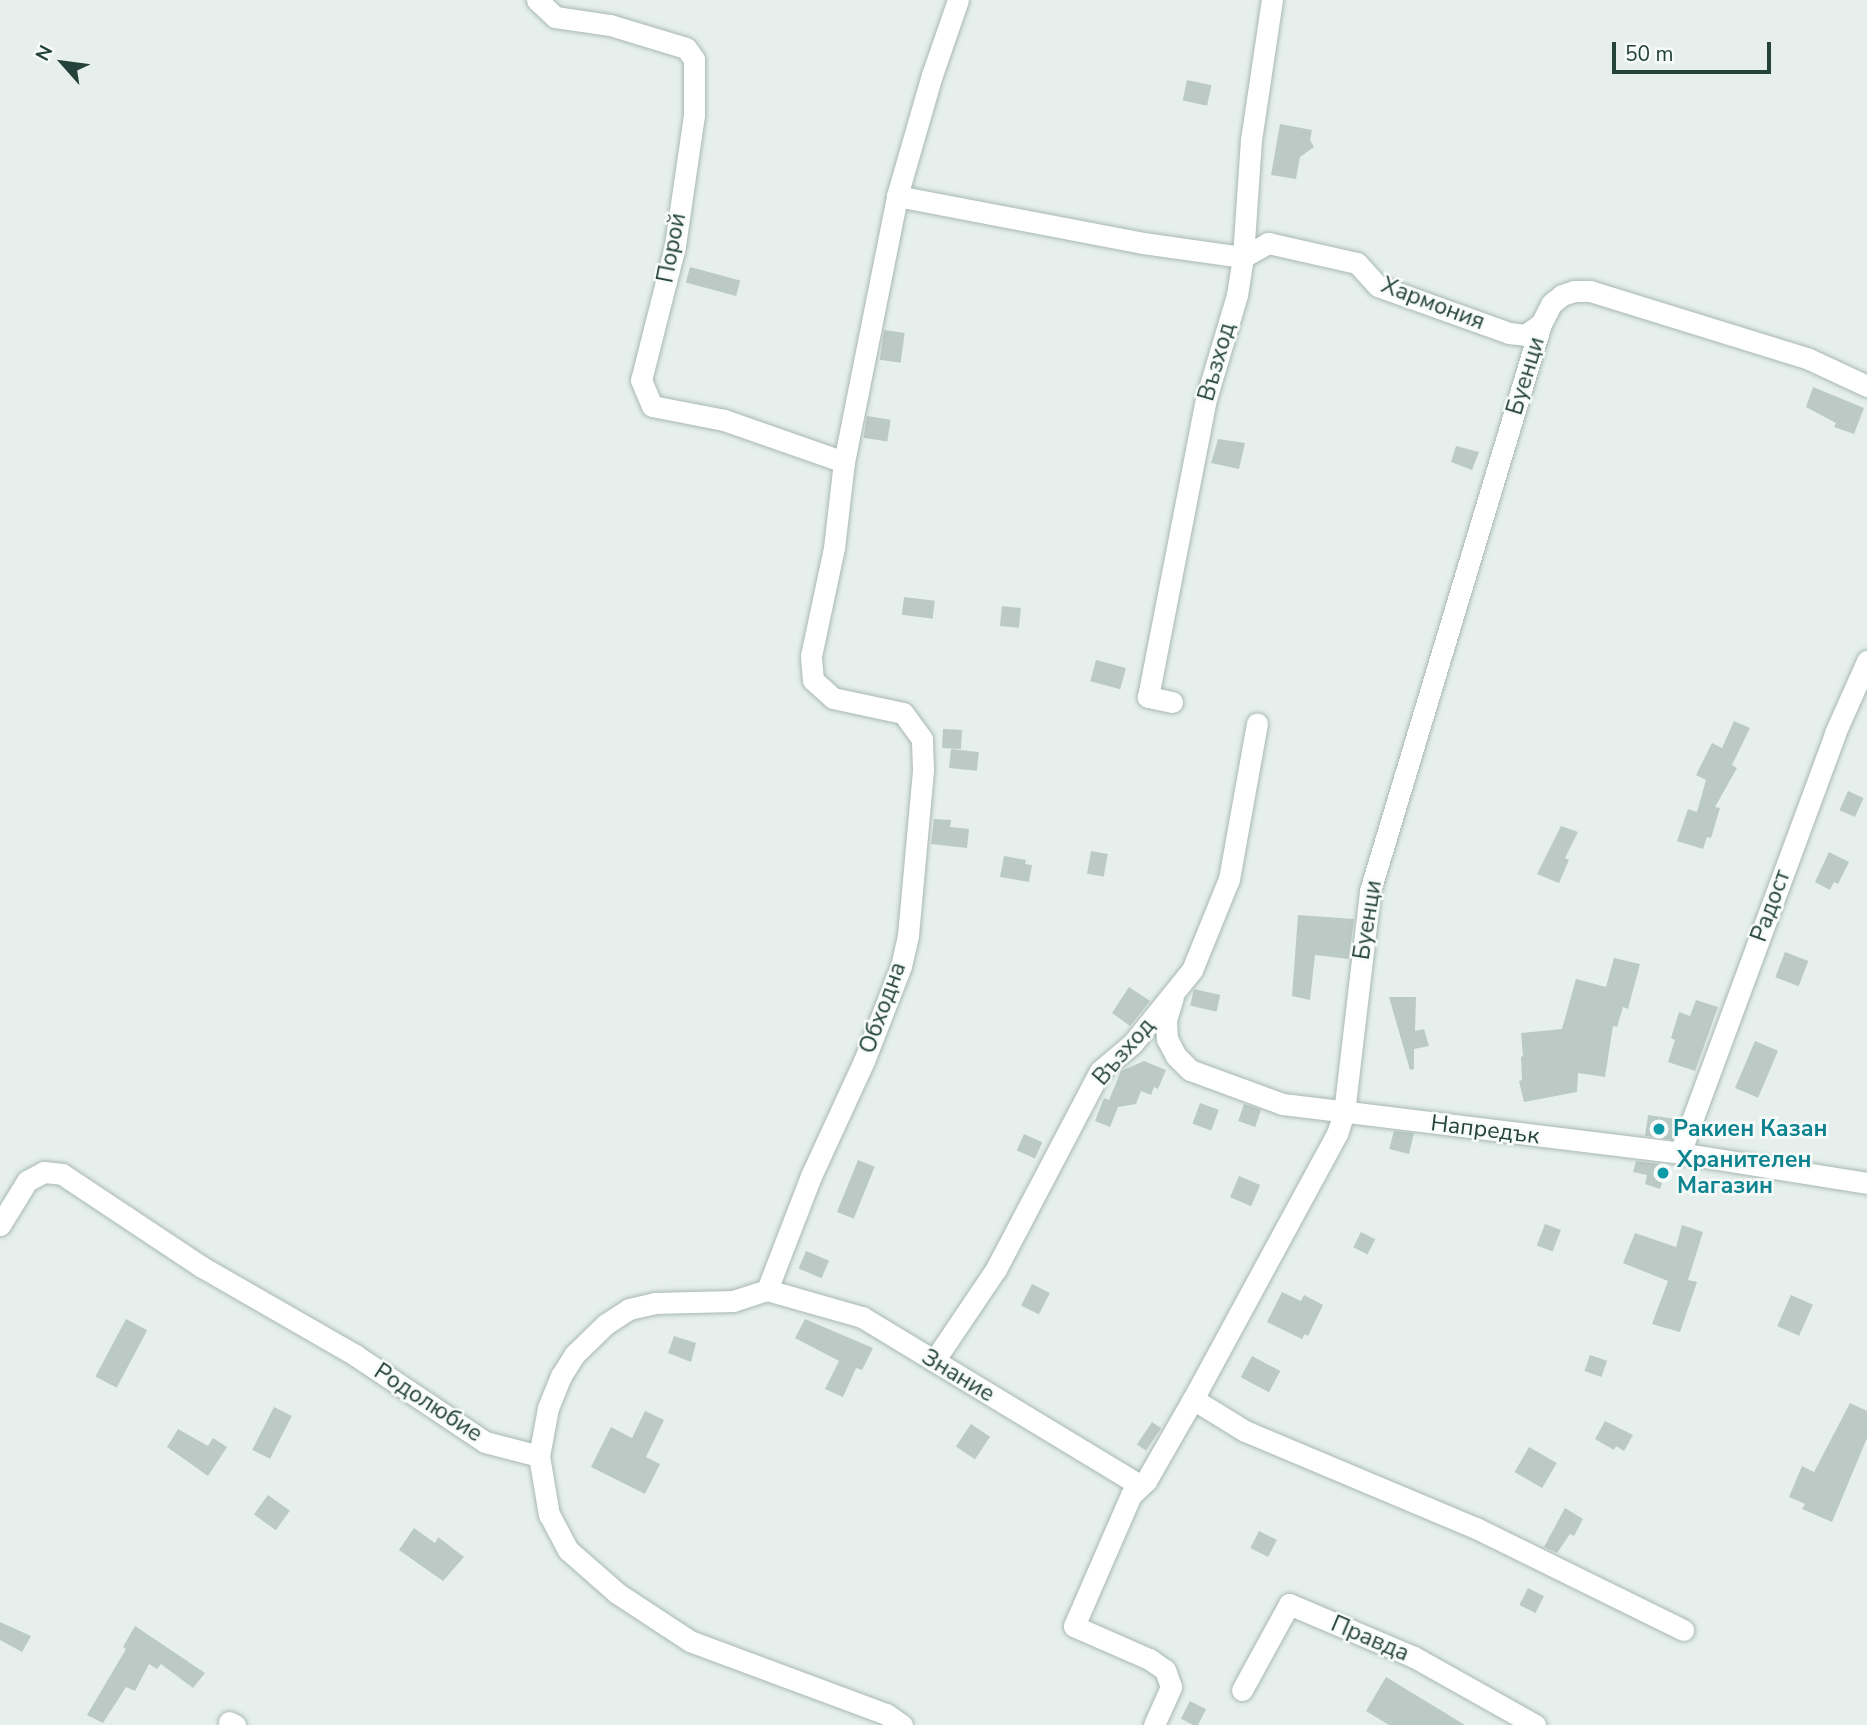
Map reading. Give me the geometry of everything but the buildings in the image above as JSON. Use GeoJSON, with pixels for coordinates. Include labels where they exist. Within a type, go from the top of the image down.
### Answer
{"type":"FeatureCollection","features":[{"type":"Feature","properties":{"kind":"street","name":"Порой"},"geometry":{"type":"LineString","coordinates":[[537,0],[555,18],[610,25],[686,48],[694,59],[694,114],[675,246],[642,380],[652,406],[724,420],[844,462]]}},
{"type":"Feature","properties":{"kind":"street","name":"Обходна"},"geometry":{"type":"LineString","coordinates":[[767,1290],[811,1177],[864,1061],[901,966],[910,916],[923,770],[922,739],[903,713],[833,698],[813,680],[811,656],[834,548],[844,462],[897,196],[932,75],[958,0]]}},
{"type":"Feature","properties":{"kind":"street","name":"Възход"},"geometry":{"type":"LineString","coordinates":[[1172,702],[1148,697],[1206,399],[1237,295],[1243,257],[1251,140],[1272,0]]}},
{"type":"Feature","properties":{"kind":"street","name":"Хармония"},"geometry":{"type":"LineString","coordinates":[[897,196],[1143,243],[1243,257],[1268,243],[1357,263],[1378,286],[1509,333],[1525,335],[1541,324]]}},
{"type":"Feature","properties":{"kind":"street"},"geometry":{"type":"LineString","coordinates":[[1541,324],[1551,304],[1562,295],[1574,291],[1590,291],[1809,359],[1867,386]]}},
{"type":"Feature","properties":{"kind":"street","name":"Буенци"},"geometry":{"type":"LineString","coordinates":[[1154,1725],[1171,1688],[1165,1670],[1149,1659],[1074,1626],[1131,1495],[1146,1481],[1193,1399],[1337,1134],[1344,1113],[1370,891],[1541,324]]}},
{"type":"Feature","properties":{"kind":"street","name":"Радост"},"geometry":{"type":"LineString","coordinates":[[1680,1153],[1835,733],[1867,661]]}},
{"type":"Feature","properties":{"kind":"street","name":"Възход"},"geometry":{"type":"LineString","coordinates":[[934,1361],[996,1269],[1100,1071],[1133,1043],[1186,981],[1200,954],[1229,879],[1257,723]]}},
{"type":"Feature","properties":{"kind":"street","name":"Напредък"},"geometry":{"type":"LineString","coordinates":[[1172,996],[1166,1020],[1167,1039],[1176,1056],[1190,1070],[1283,1104],[1680,1153],[1867,1183]]}},
{"type":"Feature","properties":{"kind":"street","name":"Родолюбие"},"geometry":{"type":"LineString","coordinates":[[0,1225],[27,1181],[44,1172],[62,1174],[202,1267],[355,1355],[485,1442],[539,1456]]}},
{"type":"Feature","properties":{"kind":"street"},"geometry":{"type":"LineString","coordinates":[[767,1290],[733,1301],[654,1303],[629,1309],[606,1324],[575,1354],[561,1376],[548,1408],[539,1456],[550,1515],[568,1550],[617,1593],[690,1641],[886,1714],[902,1725]]}},
{"type":"Feature","properties":{"kind":"street","name":"Знание"},"geometry":{"type":"LineString","coordinates":[[767,1290],[862,1317],[1139,1485]]}},
{"type":"Feature","properties":{"kind":"street"},"geometry":{"type":"LineString","coordinates":[[1193,1399],[1245,1431],[1476,1528],[1684,1630]]}},
{"type":"Feature","properties":{"kind":"street","name":"Правда"},"geometry":{"type":"LineString","coordinates":[[1242,1690],[1289,1604],[1414,1657],[1535,1725]]}},
{"type":"Feature","properties":{"kind":"place","name":"Ракиен Казан"},"geometry":{"type":"Point","coordinates":[1659,1129]}},
{"type":"Feature","properties":{"kind":"place","name":"Хранителен Магазин"},"geometry":{"type":"Point","coordinates":[1663,1173]}}]}
